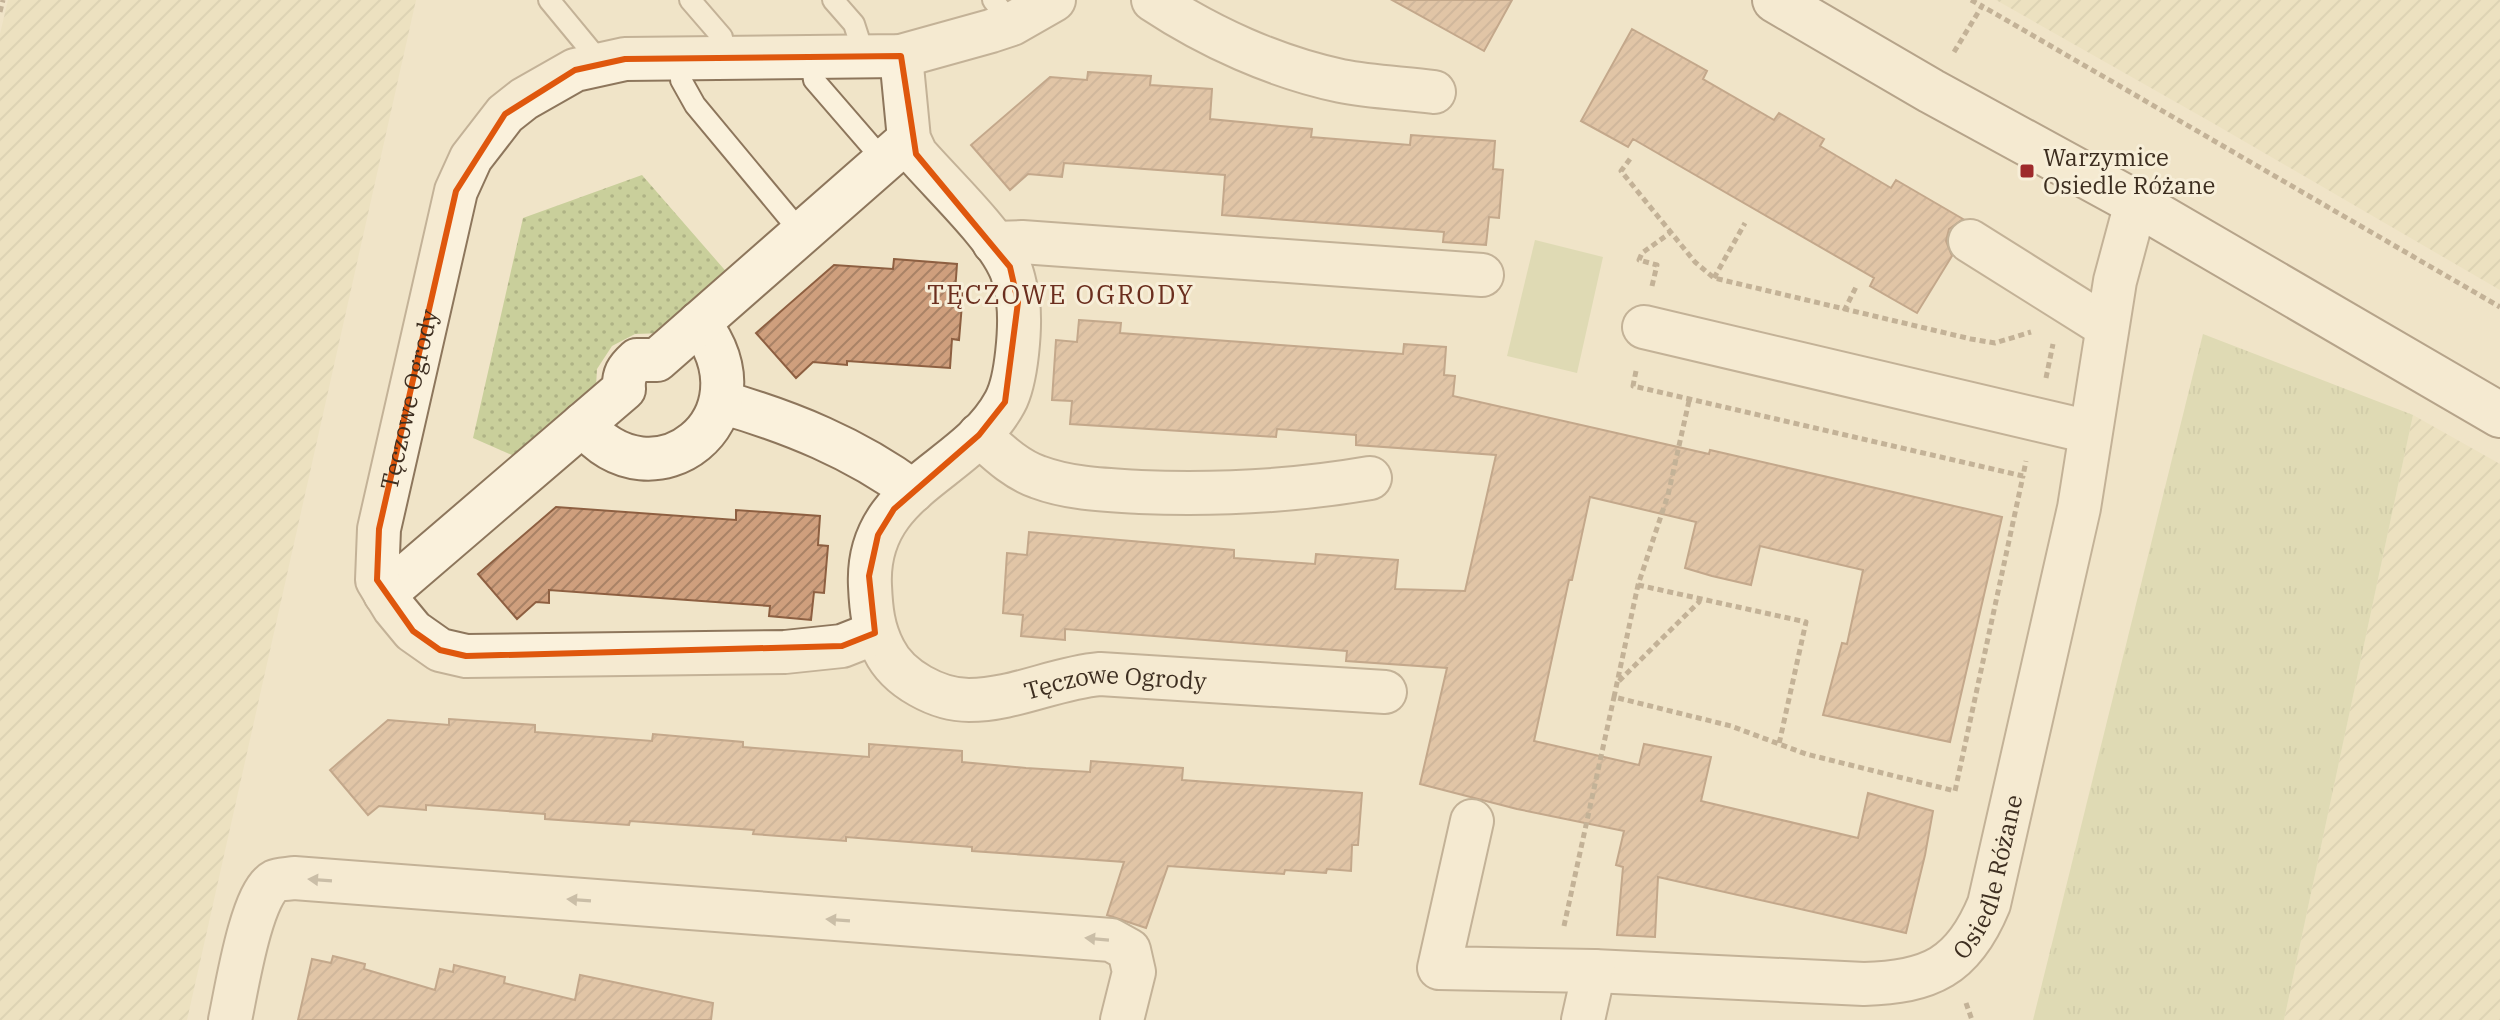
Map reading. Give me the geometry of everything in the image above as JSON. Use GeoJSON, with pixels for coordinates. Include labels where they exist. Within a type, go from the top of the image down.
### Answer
{"type":"FeatureCollection","features":[{"type":"Feature","properties":{"kind":"street","name":"Tęczowe Ogrody"},"geometry":{"type":"LineString","coordinates":[[875,633],[842,646],[785,652],[466,656],[440,650],[413,631],[377,580],[379,529],[456,191],[471,158],[505,114],[558,79],[601,63],[682,57],[883,57],[948,45],[1002,12],[1054,0]]}},
{"type":"Feature","properties":{"kind":"street"},"geometry":{"type":"LineString","coordinates":[[1153,0],[1222,39],[1299,70],[1343,81],[1434,92]]}},
{"type":"Feature","properties":{"kind":"street"},"geometry":{"type":"LineString","coordinates":[[1775,0],[1931,91],[2136,203],[2500,415]]}},
{"type":"Feature","properties":{"kind":"street","name":"Tęczowe Ogrody"},"geometry":{"type":"LineString","coordinates":[[883,57],[891,143],[916,154],[994,243],[1010,267],[1018,302],[1013,375],[1005,402],[979,435],[894,509],[878,535],[869,576],[875,633],[886,655],[906,676],[931,692],[969,700],[1027,690],[1076,676],[1100,674],[1385,692]]}},
{"type":"Feature","properties":{"kind":"street"},"geometry":{"type":"LineString","coordinates":[[385,594],[624,389],[623,379],[628,368],[637,360],[657,360],[891,143]]}},
{"type":"Feature","properties":{"kind":"street","name":"Osiedle Różane"},"geometry":{"type":"LineString","coordinates":[[1472,821],[1439,968],[1900,983],[1924,978],[1965,947],[1981,924],[1989,904],[2079,508],[2115,281],[2136,203]]}},
{"type":"Feature","properties":{"kind":"street"},"geometry":{"type":"LineString","coordinates":[[1970,241],[2107,327]]}},
{"type":"Feature","properties":{"kind":"street"},"geometry":{"type":"LineString","coordinates":[[994,243],[1038,243],[1482,275]]}},
{"type":"Feature","properties":{"kind":"street"},"geometry":{"type":"LineString","coordinates":[[583,424],[603,445],[623,456],[640,459],[681,450],[695,441],[709,428],[721,402],[722,371],[718,352],[699,323]]}},
{"type":"Feature","properties":{"kind":"street"},"geometry":{"type":"LineString","coordinates":[[1644,327],[2090,432]]}},
{"type":"Feature","properties":{"kind":"street"},"geometry":{"type":"LineString","coordinates":[[721,402],[775,417],[832,442],[889,473],[913,491]]}},
{"type":"Feature","properties":{"kind":"street"},"geometry":{"type":"LineString","coordinates":[[979,435],[1009,462],[1035,476],[1067,486],[1178,493],[1319,487],[1370,478]]}},
{"type":"Feature","properties":{"kind":"street"},"geometry":{"type":"LineString","coordinates":[[230,1020],[261,896],[274,882],[294,878],[1111,940],[1129,950],[1134,972],[1122,1020]]}},
{"type":"Feature","properties":{"kind":"street"},"geometry":{"type":"LineString","coordinates":[[1583,1020],[1594,971]]}},
{"type":"Feature","properties":{"kind":"lane"},"geometry":{"type":"LineString","coordinates":[[549,0],[601,63]]}},
{"type":"Feature","properties":{"kind":"lane"},"geometry":{"type":"LineString","coordinates":[[690,0],[722,37],[723,59]]}},
{"type":"Feature","properties":{"kind":"lane"},"geometry":{"type":"LineString","coordinates":[[833,0],[883,57]]}},
{"type":"Feature","properties":{"kind":"lane"},"geometry":{"type":"LineString","coordinates":[[682,57],[681,80],[695,105],[789,218]]}},
{"type":"Feature","properties":{"kind":"lane"},"geometry":{"type":"LineString","coordinates":[[811,59],[814,80],[891,143]]}},
{"type":"Feature","properties":{"kind":"path"},"geometry":{"type":"LineString","coordinates":[[0,12],[3,0]]}},
{"type":"Feature","properties":{"kind":"path"},"geometry":{"type":"LineString","coordinates":[[1971,0],[2500,307]]}},
{"type":"Feature","properties":{"kind":"path"},"geometry":{"type":"LineString","coordinates":[[1931,91],[1982,6]]}},
{"type":"Feature","properties":{"kind":"path"},"geometry":{"type":"LineString","coordinates":[[1630,159],[1621,171],[1695,262],[1714,278],[1844,311],[1995,343],[2039,329]]}},
{"type":"Feature","properties":{"kind":"path"},"geometry":{"type":"LineString","coordinates":[[1714,278],[1745,223]]}},
{"type":"Feature","properties":{"kind":"path"},"geometry":{"type":"LineString","coordinates":[[1642,253],[1670,233]]}},
{"type":"Feature","properties":{"kind":"path"},"geometry":{"type":"LineString","coordinates":[[1844,311],[1856,287]]}},
{"type":"Feature","properties":{"kind":"path"},"geometry":{"type":"LineString","coordinates":[[1644,327],[1633,386],[2023,476]]}},
{"type":"Feature","properties":{"kind":"path"},"geometry":{"type":"LineString","coordinates":[[2044,390],[2054,339]]}},
{"type":"Feature","properties":{"kind":"path"},"geometry":{"type":"LineString","coordinates":[[1562,938],[1638,585],[1668,495],[1689,401]]}},
{"type":"Feature","properties":{"kind":"path"},"geometry":{"type":"LineString","coordinates":[[1955,791],[2029,453]]}},
{"type":"Feature","properties":{"kind":"path"},"geometry":{"type":"LineString","coordinates":[[1638,585],[1806,622],[1779,744]]}},
{"type":"Feature","properties":{"kind":"path"},"geometry":{"type":"LineString","coordinates":[[1618,682],[1701,600]]}},
{"type":"Feature","properties":{"kind":"path"},"geometry":{"type":"LineString","coordinates":[[1614,697],[1731,726],[1806,754],[1970,795]]}},
{"type":"Feature","properties":{"kind":"highlighted area"},"geometry":{"type":"Polygon","coordinates":[[[901,56],[916,154],[1010,267],[1018,302],[1005,402],[979,435],[894,509],[878,535],[869,576],[875,633],[842,646],[466,656],[440,650],[413,631],[377,580],[379,529],[456,191],[505,114],[575,70],[625,59],[901,56]]]}},
{"type":"Feature","properties":{"kind":"shaded area"},"geometry":{"type":"Polygon","coordinates":[[[8,0],[416,0],[187,1020],[0,1020],[0,34],[8,0]]]}},
{"type":"Feature","properties":{"kind":"shaded area"},"geometry":{"type":"Polygon","coordinates":[[[1996,0],[2500,0],[2500,290],[2211,122],[1996,0]]]}},
{"type":"Feature","properties":{"kind":"shaded area"},"geometry":{"type":"Polygon","coordinates":[[[2413,415],[2500,464],[2500,1020],[2284,1020],[2413,415]]]}},
{"type":"Feature","properties":{"kind":"green space"},"geometry":{"type":"Polygon","coordinates":[[[642,175],[730,276],[665,333],[635,334],[612,346],[597,369],[596,387],[521,459],[473,438],[523,218],[642,175]]]}},
{"type":"Feature","properties":{"kind":"green space"},"geometry":{"type":"Polygon","coordinates":[[[1535,240],[1603,257],[1577,373],[1507,356],[1535,240]]]}},
{"type":"Feature","properties":{"kind":"green space"},"geometry":{"type":"Polygon","coordinates":[[[2203,334],[2413,415],[2284,1020],[2033,1020],[2203,334]]]}},
{"type":"Feature","properties":{"kind":"building"},"geometry":{"type":"Polygon","coordinates":[[[1392,0],[1512,0],[1484,51],[1392,0]]]}},
{"type":"Feature","properties":{"kind":"building"},"geometry":{"type":"Polygon","coordinates":[[[1632,29],[1707,71],[1703,79],[1774,120],[1779,113],[1824,139],[1820,146],[1891,188],[1896,180],[1963,219],[1949,229],[1946,241],[1952,256],[1917,313],[1870,286],[1874,278],[1633,139],[1628,147],[1581,121],[1632,29]]]}},
{"type":"Feature","properties":{"kind":"building"},"geometry":{"type":"Polygon","coordinates":[[[1088,72],[1151,76],[1150,85],[1212,89],[1210,119],[1312,129],[1311,137],[1410,145],[1411,135],[1495,141],[1493,169],[1503,170],[1499,218],[1489,217],[1486,245],[1443,242],[1444,232],[1222,215],[1225,175],[1064,163],[1062,177],[1028,174],[1010,190],[971,145],[1050,77],[1087,80],[1088,72]]]}},
{"type":"Feature","properties":{"kind":"building"},"geometry":{"type":"Polygon","coordinates":[[[894,259],[957,264],[955,292],[963,292],[959,340],[952,339],[950,368],[847,361],[847,365],[813,362],[796,378],[756,333],[834,265],[893,269],[894,259]]]}},
{"type":"Feature","properties":{"kind":"building"},"geometry":{"type":"Polygon","coordinates":[[[1079,320],[1121,323],[1120,333],[1403,354],[1404,344],[1446,347],[1444,375],[1455,376],[1453,396],[1709,454],[1710,450],[2002,517],[1950,742],[1823,715],[1842,643],[1847,644],[1863,570],[1760,546],[1751,585],[1712,576],[1685,568],[1696,522],[1590,497],[1572,580],[1569,580],[1534,741],[1639,765],[1644,744],[1711,757],[1701,801],[1858,838],[1868,793],[1933,811],[1906,933],[1658,877],[1655,937],[1617,935],[1623,867],[1616,865],[1624,831],[1517,809],[1420,784],[1447,668],[1346,661],[1347,651],[1065,629],[1065,640],[1021,636],[1023,615],[1003,613],[1007,553],[1027,555],[1029,532],[1234,550],[1234,558],[1315,564],[1316,554],[1398,560],[1395,589],[1465,591],[1496,455],[1356,445],[1356,435],[1277,429],[1276,437],[1070,424],[1072,401],[1052,400],[1056,340],[1077,342],[1079,320]]]}},
{"type":"Feature","properties":{"kind":"building"},"geometry":{"type":"Polygon","coordinates":[[[556,507],[736,520],[736,510],[820,516],[818,545],[828,546],[824,593],[814,592],[811,620],[769,616],[770,606],[549,590],[549,603],[536,602],[517,619],[478,574],[556,507]]]}},
{"type":"Feature","properties":{"kind":"building"},"geometry":{"type":"Polygon","coordinates":[[[449,719],[535,725],[535,732],[652,741],[653,734],[743,742],[743,747],[869,757],[869,744],[962,751],[962,762],[1026,768],[1090,772],[1091,761],[1183,768],[1182,780],[1362,793],[1358,845],[1352,845],[1351,871],[1285,870],[1284,874],[1168,866],[1146,928],[1107,915],[1124,862],[972,851],[972,847],[846,837],[846,841],[753,834],[754,830],[630,821],[629,825],[545,819],[545,814],[426,805],[426,810],[379,806],[368,815],[330,770],[388,720],[449,725],[449,719]]]}},
{"type":"Feature","properties":{"kind":"building"},"geometry":{"type":"Polygon","coordinates":[[[333,956],[365,964],[364,969],[435,990],[440,969],[453,972],[454,965],[505,977],[504,983],[575,1000],[580,975],[713,1003],[711,1020],[298,1020],[312,959],[331,963],[333,956]]]}},
{"type":"Feature","properties":{"kind":"place","name":"Warzymice Osiedle Różane"},"geometry":{"type":"Point","coordinates":[2027,171]}},
{"type":"Feature","properties":{"kind":"district","name":"TĘCZOWE OGRODY"},"geometry":{"type":"Point","coordinates":[1061,294]}}]}
